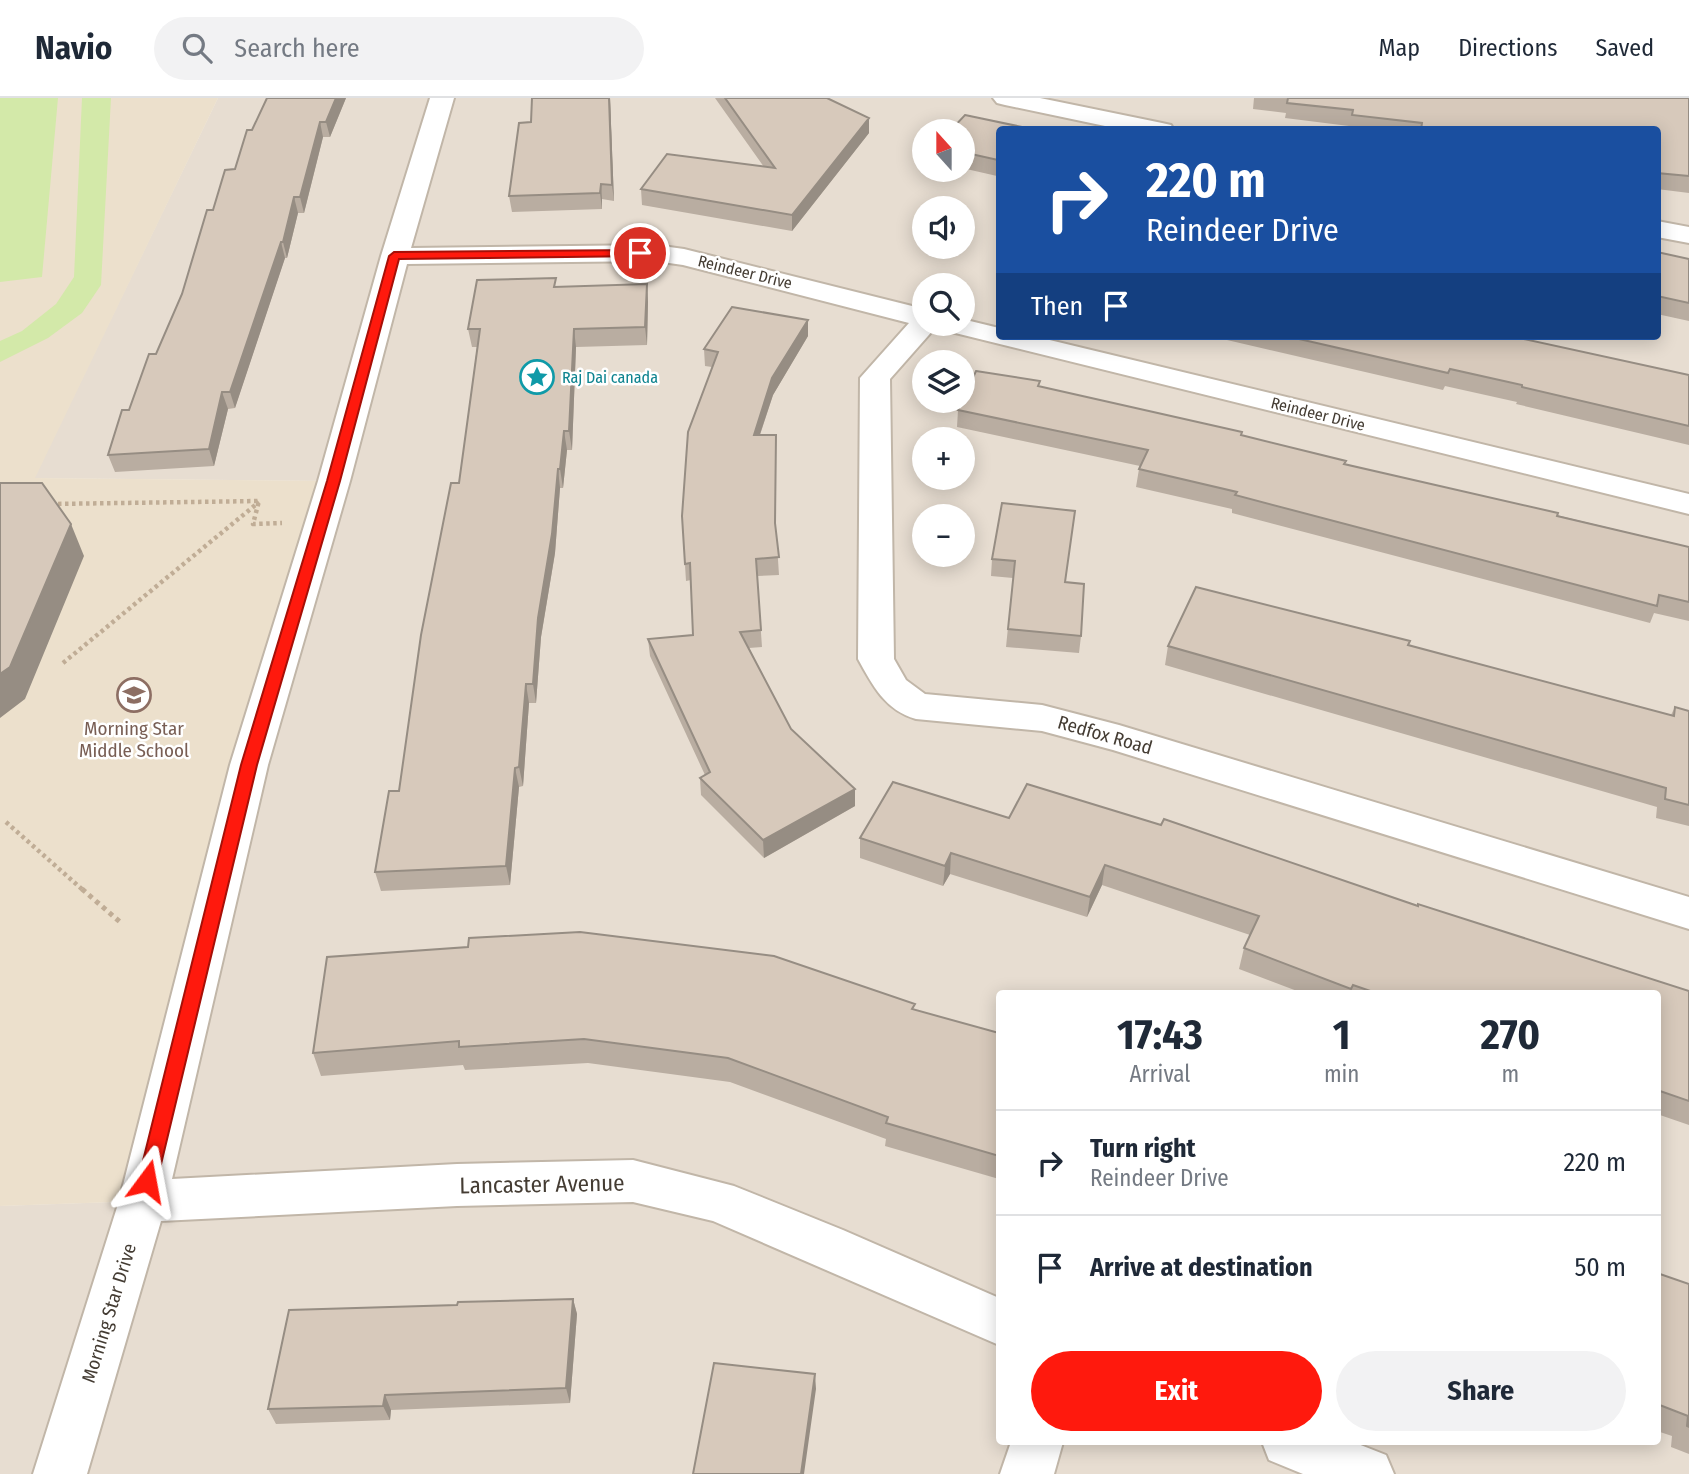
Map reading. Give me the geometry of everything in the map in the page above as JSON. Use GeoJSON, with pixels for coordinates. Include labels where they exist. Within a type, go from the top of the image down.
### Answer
{"type":"FeatureCollection","features":[{"type":"Feature","properties":{"kind":"street","name":"Morning Star Drive"},"geometry":{"type":"LineString","coordinates":[[60,1474],[143,1201],[176,1054],[249,765],[321,522],[394,256],[442,98]]}},
{"type":"Feature","properties":{"kind":"street"},"geometry":{"type":"LineString","coordinates":[[1005,98],[1142,126]]}},
{"type":"Feature","properties":{"kind":"street"},"geometry":{"type":"LineString","coordinates":[[1661,230],[1689,235]]}},
{"type":"Feature","properties":{"kind":"street","name":"Reindeer Drive"},"geometry":{"type":"LineString","coordinates":[[394,256],[655,253],[684,257],[912,318]]}},
{"type":"Feature","properties":{"kind":"street","name":"Reindeer Drive"},"geometry":{"type":"LineString","coordinates":[[975,331],[996,336]]}},
{"type":"Feature","properties":{"kind":"street","name":"Redfox Road"},"geometry":{"type":"LineString","coordinates":[[912,335],[876,378],[876,659],[892,688],[916,706],[1042,718],[1119,738],[1689,912]]}},
{"type":"Feature","properties":{"kind":"street","name":"Reindeer Drive"},"geometry":{"type":"LineString","coordinates":[[1013,340],[1689,504]]}},
{"type":"Feature","properties":{"kind":"street","name":"Lancaster Avenue"},"geometry":{"type":"LineString","coordinates":[[143,1201],[443,1186],[633,1181],[716,1201],[826,1245],[996,1321]]}},
{"type":"Feature","properties":{"kind":"street"},"geometry":{"type":"LineString","coordinates":[[1027,1474],[1036,1445]]}},
{"type":"Feature","properties":{"kind":"street"},"geometry":{"type":"LineString","coordinates":[[1295,1445],[1367,1474]]}},
{"type":"Feature","properties":{"kind":"path"},"geometry":{"type":"LineString","coordinates":[[260,502],[253,523],[321,522]]}},
{"type":"Feature","properties":{"kind":"path"},"geometry":{"type":"LineString","coordinates":[[41,504],[260,502]]}},
{"type":"Feature","properties":{"kind":"path"},"geometry":{"type":"LineString","coordinates":[[63,663],[260,502]]}},
{"type":"Feature","properties":{"kind":"path"},"geometry":{"type":"LineString","coordinates":[[6,822],[120,922]]}},
{"type":"Feature","properties":{"kind":"shaded area","name":"Morning Star Middle School"},"geometry":{"type":"Polygon","coordinates":[[[0,98],[218,98],[35,478],[334,481],[143,1201],[0,1206],[0,98]]]}},
{"type":"Feature","properties":{"kind":"shaded area"},"geometry":{"type":"Polygon","coordinates":[[[218,98],[1689,98],[1689,1474],[0,1474],[0,1206],[143,1201],[333,481],[34,478],[218,98]]]}},
{"type":"Feature","properties":{"kind":"green space"},"geometry":{"type":"Polygon","coordinates":[[[0,98],[58,98],[42,277],[0,282],[0,98]]]}},
{"type":"Feature","properties":{"kind":"green space"},"geometry":{"type":"Polygon","coordinates":[[[82,98],[111,98],[101,285],[82,313],[48,338],[0,362],[0,341],[22,331],[56,304],[74,277],[82,98]]]}},
{"type":"Feature","properties":{"kind":"building"},"geometry":{"type":"Polygon","coordinates":[[[267,98],[336,98],[326,122],[320,122],[300,197],[294,197],[283,242],[230,392],[222,392],[209,449],[108,455],[122,410],[129,410],[149,354],[156,354],[182,294],[207,210],[213,210],[225,170],[235,169],[247,130],[252,130],[267,98]]]}},
{"type":"Feature","properties":{"kind":"building"},"geometry":{"type":"Polygon","coordinates":[[[532,98],[609,98],[612,185],[601,184],[600,193],[509,196],[519,123],[531,122],[532,98]]]}},
{"type":"Feature","properties":{"kind":"building"},"geometry":{"type":"Polygon","coordinates":[[[725,98],[827,98],[869,118],[792,215],[641,189],[667,154],[775,168],[725,98]]]}},
{"type":"Feature","properties":{"kind":"building"},"geometry":{"type":"Polygon","coordinates":[[[1288,98],[1689,98],[1689,176],[1661,173],[1661,126],[1422,126],[1422,123],[1352,115],[1353,110],[1287,103],[1288,98]]]}},
{"type":"Feature","properties":{"kind":"building"},"geometry":{"type":"Polygon","coordinates":[[[965,115],[1017,126],[996,126],[996,160],[975,155],[975,119],[961,119],[965,115]]]}},
{"type":"Feature","properties":{"kind":"building"},"geometry":{"type":"Polygon","coordinates":[[[1661,253],[1689,259],[1689,303],[1661,297],[1661,253]]]}},
{"type":"Feature","properties":{"kind":"building"},"geometry":{"type":"Polygon","coordinates":[[[556,278],[554,287],[647,284],[645,327],[574,329],[569,431],[564,431],[558,469],[552,534],[538,618],[533,684],[526,684],[519,767],[515,768],[506,866],[375,872],[389,791],[399,791],[421,635],[451,483],[459,483],[480,329],[468,329],[477,280],[556,278]]]}},
{"type":"Feature","properties":{"kind":"building"},"geometry":{"type":"Polygon","coordinates":[[[732,307],[808,320],[772,378],[754,435],[776,435],[775,523],[779,557],[756,559],[761,630],[740,632],[791,729],[855,789],[763,840],[700,778],[710,772],[648,639],[693,635],[690,563],[685,564],[682,516],[688,432],[718,352],[704,349],[732,307]]]}},
{"type":"Feature","properties":{"kind":"building"},"geometry":{"type":"Polygon","coordinates":[[[1304,340],[1528,340],[1689,375],[1689,426],[1450,369],[1448,373],[1304,340]]]}},
{"type":"Feature","properties":{"kind":"building"},"geometry":{"type":"Polygon","coordinates":[[[976,371],[1040,381],[1038,386],[1242,432],[1241,435],[1346,461],[1344,464],[1558,513],[1557,516],[1689,547],[1689,602],[1659,595],[1657,606],[1235,495],[1237,492],[1139,469],[1148,450],[972,413],[975,413],[976,371]]]}},
{"type":"Feature","properties":{"kind":"building"},"geometry":{"type":"Polygon","coordinates":[[[0,483],[42,483],[71,524],[10,667],[0,674],[0,483]]]}},
{"type":"Feature","properties":{"kind":"building"},"geometry":{"type":"Polygon","coordinates":[[[1002,503],[1075,511],[1065,582],[1084,584],[1081,636],[1008,629],[1015,561],[992,559],[1002,503]]]}},
{"type":"Feature","properties":{"kind":"building"},"geometry":{"type":"Polygon","coordinates":[[[1196,587],[1410,641],[1408,645],[1674,716],[1675,707],[1689,711],[1689,805],[1665,799],[1666,788],[1168,646],[1196,587]]]}},
{"type":"Feature","properties":{"kind":"building"},"geometry":{"type":"Polygon","coordinates":[[[893,782],[1009,818],[1027,784],[1161,825],[1164,819],[1418,906],[1689,991],[1689,1101],[1661,1091],[1661,990],[1367,990],[1353,985],[1351,989],[1244,948],[1259,916],[1105,865],[1090,897],[951,853],[945,866],[860,838],[893,782]]]}},
{"type":"Feature","properties":{"kind":"building"},"geometry":{"type":"Polygon","coordinates":[[[580,932],[774,956],[915,1004],[912,1009],[996,1032],[996,1155],[886,1123],[888,1117],[728,1058],[584,1039],[459,1047],[459,1041],[313,1053],[327,957],[468,947],[469,938],[580,932]]]}},
{"type":"Feature","properties":{"kind":"building"},"geometry":{"type":"Polygon","coordinates":[[[1661,1274],[1689,1284],[1689,1427],[1688,1416],[1661,1406],[1661,1274]]]}},
{"type":"Feature","properties":{"kind":"building"},"geometry":{"type":"Polygon","coordinates":[[[573,1299],[566,1388],[385,1395],[383,1406],[268,1409],[289,1310],[573,1299]]]}},
{"type":"Feature","properties":{"kind":"building"},"geometry":{"type":"Polygon","coordinates":[[[714,1363],[815,1374],[801,1474],[693,1474],[714,1363]]]}},
{"type":"Feature","properties":{"kind":"place","name":"Raj Dai canada"},"geometry":{"type":"Point","coordinates":[537,377]}},
{"type":"Feature","properties":{"kind":"place","name":"Morning Star Middle School"},"geometry":{"type":"Point","coordinates":[134,695]}},
{"type":"Feature","properties":{"kind":"route"},"geometry":{"type":"LineString","coordinates":[[147,1181],[249,765],[334,481],[394,256],[640,253]]}}]}
